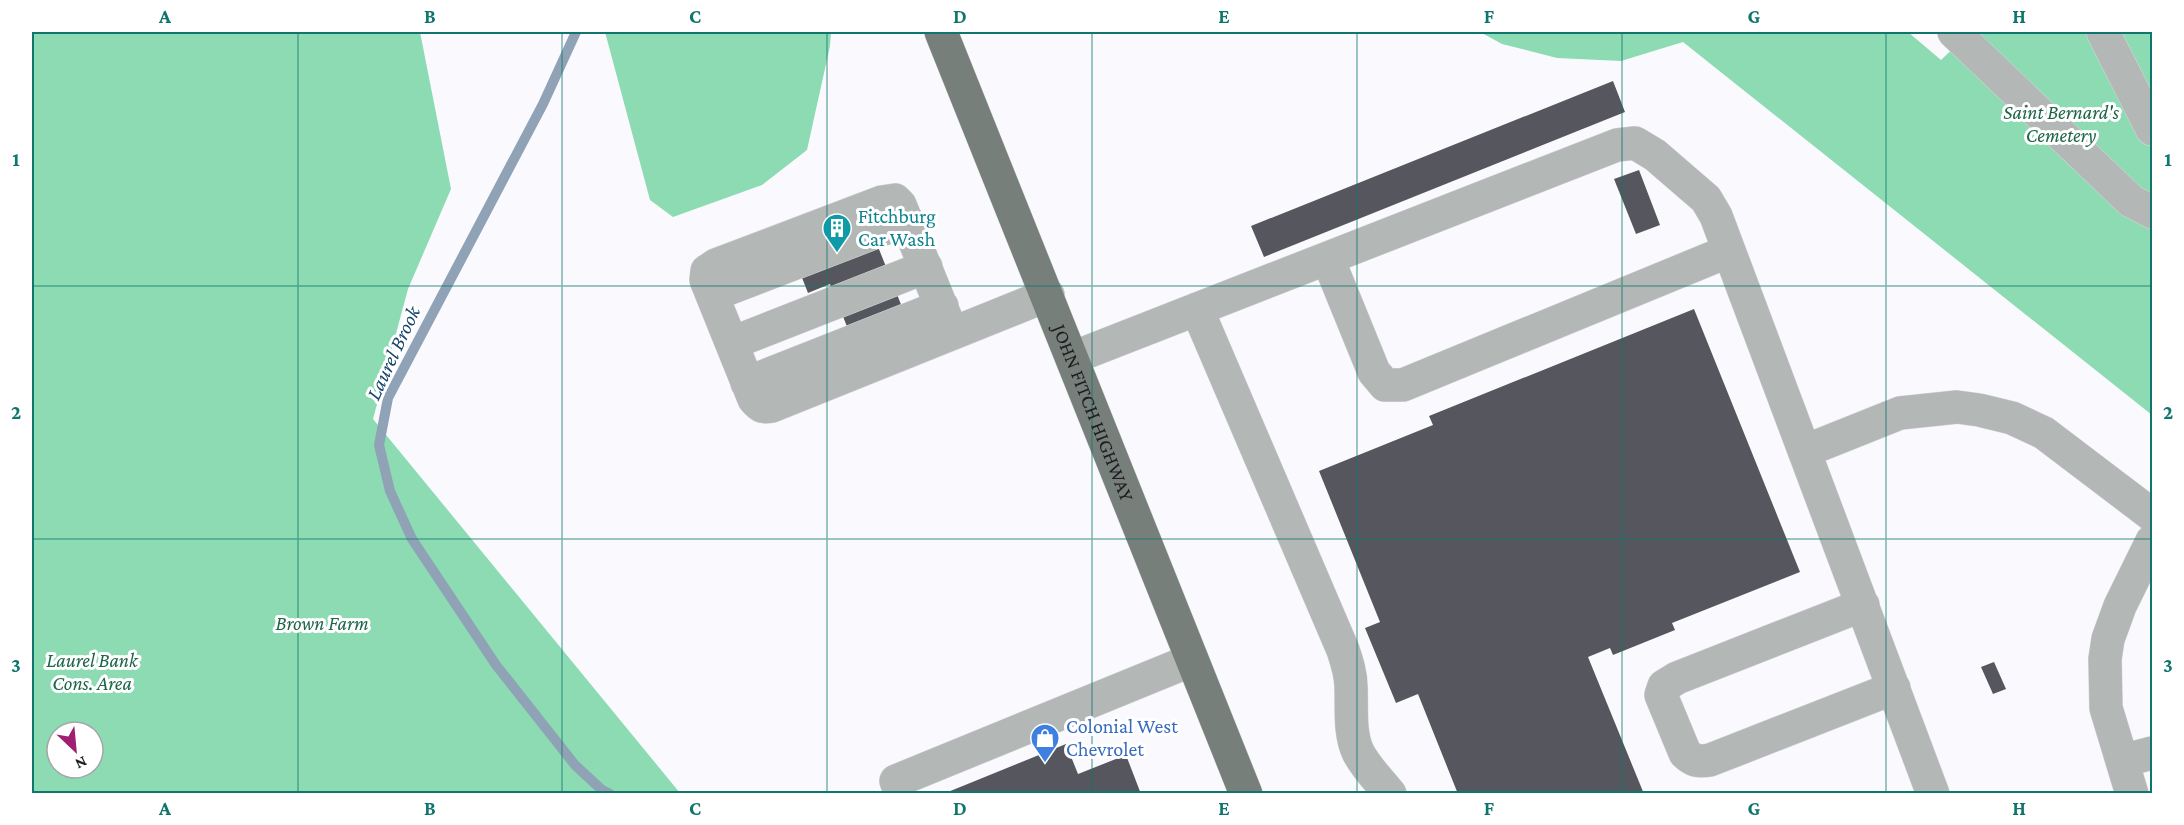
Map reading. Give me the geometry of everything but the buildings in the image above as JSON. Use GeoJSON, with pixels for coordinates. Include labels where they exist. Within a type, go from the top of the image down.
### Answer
{"type":"FeatureCollection","features":[{"type":"Feature","properties":{"kind":"main road","name":"JOHN FITCH HIGHWAY"},"geometry":{"type":"LineString","coordinates":[[941,32],[1246,794]]}},
{"type":"Feature","properties":{"kind":"lane"},"geometry":{"type":"LineString","coordinates":[[2103,32],[2152,129]]}},
{"type":"Feature","properties":{"kind":"lane"},"geometry":{"type":"LineString","coordinates":[[1966,34],[2131,201],[2152,212]]}},
{"type":"Feature","properties":{"kind":"lane"},"geometry":{"type":"LineString","coordinates":[[1072,358],[1617,145],[1635,143],[1655,155],[1706,199],[1716,216],[1934,794]]}},
{"type":"Feature","properties":{"kind":"lane"},"geometry":{"type":"LineString","coordinates":[[904,215],[938,299],[772,406],[761,407],[754,399],[709,288],[904,215]]}},
{"type":"Feature","properties":{"kind":"lane"},"geometry":{"type":"LineString","coordinates":[[1328,259],[1374,372],[1385,385],[1393,386],[1413,380],[1729,251]]}},
{"type":"Feature","properties":{"kind":"lane"},"geometry":{"type":"LineString","coordinates":[[740,363],[938,299],[1048,295]]}},
{"type":"Feature","properties":{"kind":"lane"},"geometry":{"type":"LineString","coordinates":[[1197,309],[1343,650],[1349,667],[1353,738],[1358,752],[1390,794]]}},
{"type":"Feature","properties":{"kind":"lane"},"geometry":{"type":"LineString","coordinates":[[1805,451],[1900,413],[1957,407],[1979,410],[2012,418],[2044,433],[2152,515]]}},
{"type":"Feature","properties":{"kind":"lane"},"geometry":{"type":"LineString","coordinates":[[2132,794],[2137,757],[2106,708],[2105,659],[2108,639],[2121,606],[2152,541]]}},
{"type":"Feature","properties":{"kind":"lane"},"geometry":{"type":"LineString","coordinates":[[1863,605],[1677,678],[1664,686],[1661,695],[1684,753],[1692,760],[1702,762],[1894,688]]}},
{"type":"Feature","properties":{"kind":"lane"},"geometry":{"type":"LineString","coordinates":[[901,794],[897,781],[1192,660]]}},
{"type":"Feature","properties":{"kind":"green space","name":"Brown Farm"},"geometry":{"type":"Polygon","coordinates":[[[32,32],[420,32],[451,189],[408,289],[373,419],[680,793],[32,793],[32,32]]]}},
{"type":"Feature","properties":{"kind":"green space"},"geometry":{"type":"Polygon","coordinates":[[[605,32],[831,32],[830,46],[807,150],[762,185],[673,217],[650,200],[605,32]]]}},
{"type":"Feature","properties":{"kind":"green space","name":"Saint Bernard's Cemetery"},"geometry":{"type":"Polygon","coordinates":[[[1480,32],[1908,32],[1941,60],[1962,40],[1954,32],[2152,32],[2152,415],[1683,42],[1621,61],[1557,58],[1502,44],[1480,32]]]}},
{"type":"Feature","properties":{"kind":"waterway","name":"Laurel Brook"},"geometry":{"type":"LineString","coordinates":[[576,32],[543,104],[388,398],[379,445],[390,491],[412,539],[496,665],[575,765],[602,790],[610,794]]}},
{"type":"Feature","properties":{"kind":"place","name":"Fitchburg Car Wash"},"geometry":{"type":"Point","coordinates":[837,254]}},
{"type":"Feature","properties":{"kind":"place","name":"Colonial West Chevrolet"},"geometry":{"type":"Point","coordinates":[1045,764]}},
{"type":"Feature","properties":{"kind":"park label","name":"Laurel Bank Cons. Area"},"geometry":{"type":"Point","coordinates":[92,672]}}]}
